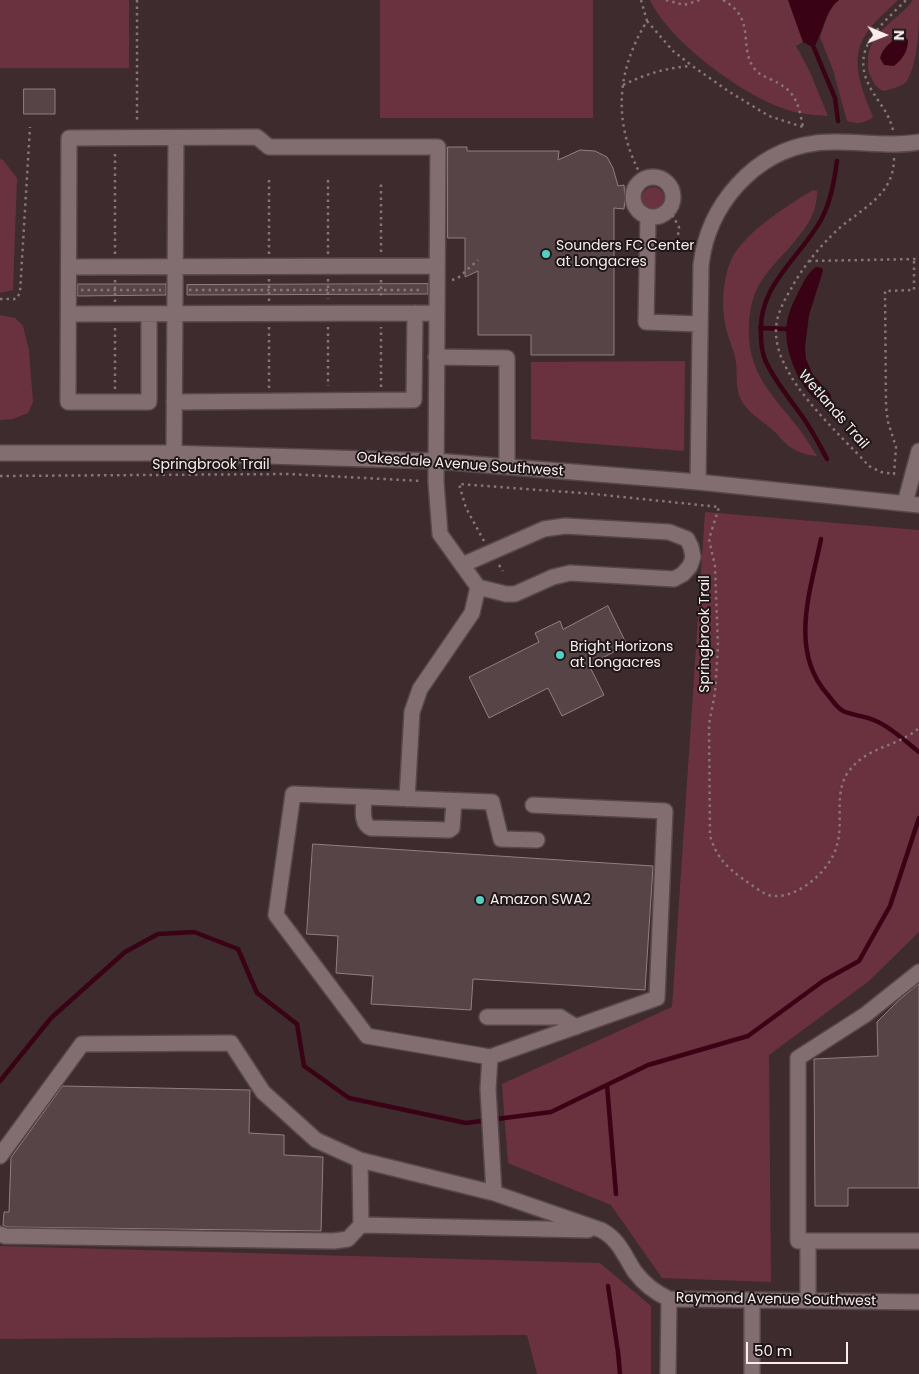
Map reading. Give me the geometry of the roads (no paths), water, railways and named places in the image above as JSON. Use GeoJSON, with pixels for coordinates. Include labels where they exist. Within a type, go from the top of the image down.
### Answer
{"type":"FeatureCollection","features":[{"type":"Feature","properties":{"kind":"street"},"geometry":{"type":"LineString","coordinates":[[149,314],[149,402],[68,402],[69,138],[257,138],[269,147],[438,147],[436,460],[440,534],[462,565],[478,587],[506,594],[515,594],[570,573],[674,578],[683,574],[690,566],[693,557],[687,539],[669,532],[565,526],[544,529],[462,565]]}},
{"type":"Feature","properties":{"kind":"street"},"geometry":{"type":"LineString","coordinates":[[174,453],[176,138]]}},
{"type":"Feature","properties":{"kind":"street"},"geometry":{"type":"LineString","coordinates":[[698,482],[701,265],[706,238],[722,204],[744,178],[765,162],[803,146],[828,142],[894,144],[919,142]]}},
{"type":"Feature","properties":{"kind":"street"},"geometry":{"type":"LineString","coordinates":[[658,177],[670,187],[673,194],[672,202],[669,209],[663,215],[648,217],[640,213],[635,207],[632,200],[633,192],[642,179],[658,177]]}},
{"type":"Feature","properties":{"kind":"street"},"geometry":{"type":"LineString","coordinates":[[648,217],[646,322],[699,324]]}},
{"type":"Feature","properties":{"kind":"street"},"geometry":{"type":"LineString","coordinates":[[69,267],[437,266]]}},
{"type":"Feature","properties":{"kind":"street"},"geometry":{"type":"LineString","coordinates":[[174,402],[414,400],[415,313]]}},
{"type":"Feature","properties":{"kind":"street"},"geometry":{"type":"LineString","coordinates":[[68,314],[437,313]]}},
{"type":"Feature","properties":{"kind":"street"},"geometry":{"type":"LineString","coordinates":[[436,357],[507,358],[507,466]]}},
{"type":"Feature","properties":{"kind":"street"},"geometry":{"type":"LineString","coordinates":[[912,504],[919,451]]}},
{"type":"Feature","properties":{"kind":"street","name":"Oakesdale Avenue Southwest"},"geometry":{"type":"LineString","coordinates":[[0,454],[174,453],[436,460],[698,482],[912,504]]}},
{"type":"Feature","properties":{"kind":"street"},"geometry":{"type":"LineString","coordinates":[[407,799],[412,712],[420,689],[472,613],[478,587]]}},
{"type":"Feature","properties":{"kind":"street"},"geometry":{"type":"LineString","coordinates":[[533,805],[665,811],[657,998],[490,1058],[367,1036],[276,915],[293,794],[492,802],[501,840],[538,840]]}},
{"type":"Feature","properties":{"kind":"street"},"geometry":{"type":"LineString","coordinates":[[364,797],[364,822],[371,828],[449,830],[452,828],[454,801]]}},
{"type":"Feature","properties":{"kind":"street"},"geometry":{"type":"LineString","coordinates":[[919,972],[865,1015],[798,1058],[798,1241],[919,1241]]}},
{"type":"Feature","properties":{"kind":"street"},"geometry":{"type":"LineString","coordinates":[[487,1017],[560,1017],[576,1027]]}},
{"type":"Feature","properties":{"kind":"street","name":"Raymond Avenue Southwest"},"geometry":{"type":"LineString","coordinates":[[0,1156],[82,1044],[231,1043],[264,1092],[316,1140],[360,1160],[494,1193],[601,1230],[618,1244],[636,1273],[648,1286],[656,1293],[669,1299],[919,1302]]}},
{"type":"Feature","properties":{"kind":"street"},"geometry":{"type":"LineString","coordinates":[[490,1058],[488,1089],[494,1193]]}},
{"type":"Feature","properties":{"kind":"street"},"geometry":{"type":"LineString","coordinates":[[0,1234],[5,1236],[334,1241],[348,1239],[361,1226],[360,1160]]}},
{"type":"Feature","properties":{"kind":"street"},"geometry":{"type":"LineString","coordinates":[[361,1226],[601,1230]]}},
{"type":"Feature","properties":{"kind":"street"},"geometry":{"type":"LineString","coordinates":[[808,1241],[808,1301]]}},
{"type":"Feature","properties":{"kind":"street"},"geometry":{"type":"LineString","coordinates":[[668,1374],[669,1299]]}},
{"type":"Feature","properties":{"kind":"street"},"geometry":{"type":"LineString","coordinates":[[752,1300],[752,1374]]}},
{"type":"Feature","properties":{"kind":"waterway"},"geometry":{"type":"LineString","coordinates":[[814,48],[835,98],[838,121]]}},
{"type":"Feature","properties":{"kind":"waterway"},"geometry":{"type":"LineString","coordinates":[[827,459],[807,424],[770,370],[764,355],[761,336],[762,318],[772,288],[821,220],[832,191],[837,161]]}},
{"type":"Feature","properties":{"kind":"waterway"},"geometry":{"type":"LineString","coordinates":[[760,328],[786,329]]}},
{"type":"Feature","properties":{"kind":"waterway"},"geometry":{"type":"LineString","coordinates":[[821,539],[808,599],[806,619],[809,659],[816,678],[841,710],[872,719],[888,727],[919,752]]}},
{"type":"Feature","properties":{"kind":"waterway"},"geometry":{"type":"LineString","coordinates":[[0,1081],[51,1018],[125,952],[158,934],[194,932],[238,949],[257,993],[297,1024],[304,1066],[349,1098],[466,1123],[551,1112],[648,1065],[748,1036],[823,981],[859,961],[890,906],[919,818]]}},
{"type":"Feature","properties":{"kind":"waterway"},"geometry":{"type":"LineString","coordinates":[[607,1085],[616,1194]]}},
{"type":"Feature","properties":{"kind":"waterway"},"geometry":{"type":"LineString","coordinates":[[608,1286],[620,1374]]}},
{"type":"Feature","properties":{"kind":"place","name":"Sounders FC Center at Longacres"},"geometry":{"type":"Point","coordinates":[546,254]}},
{"type":"Feature","properties":{"kind":"place","name":"Bright Horizons at Longacres"},"geometry":{"type":"Point","coordinates":[560,655]}},
{"type":"Feature","properties":{"kind":"place","name":"Amazon SWA2"},"geometry":{"type":"Point","coordinates":[480,900]}}]}
